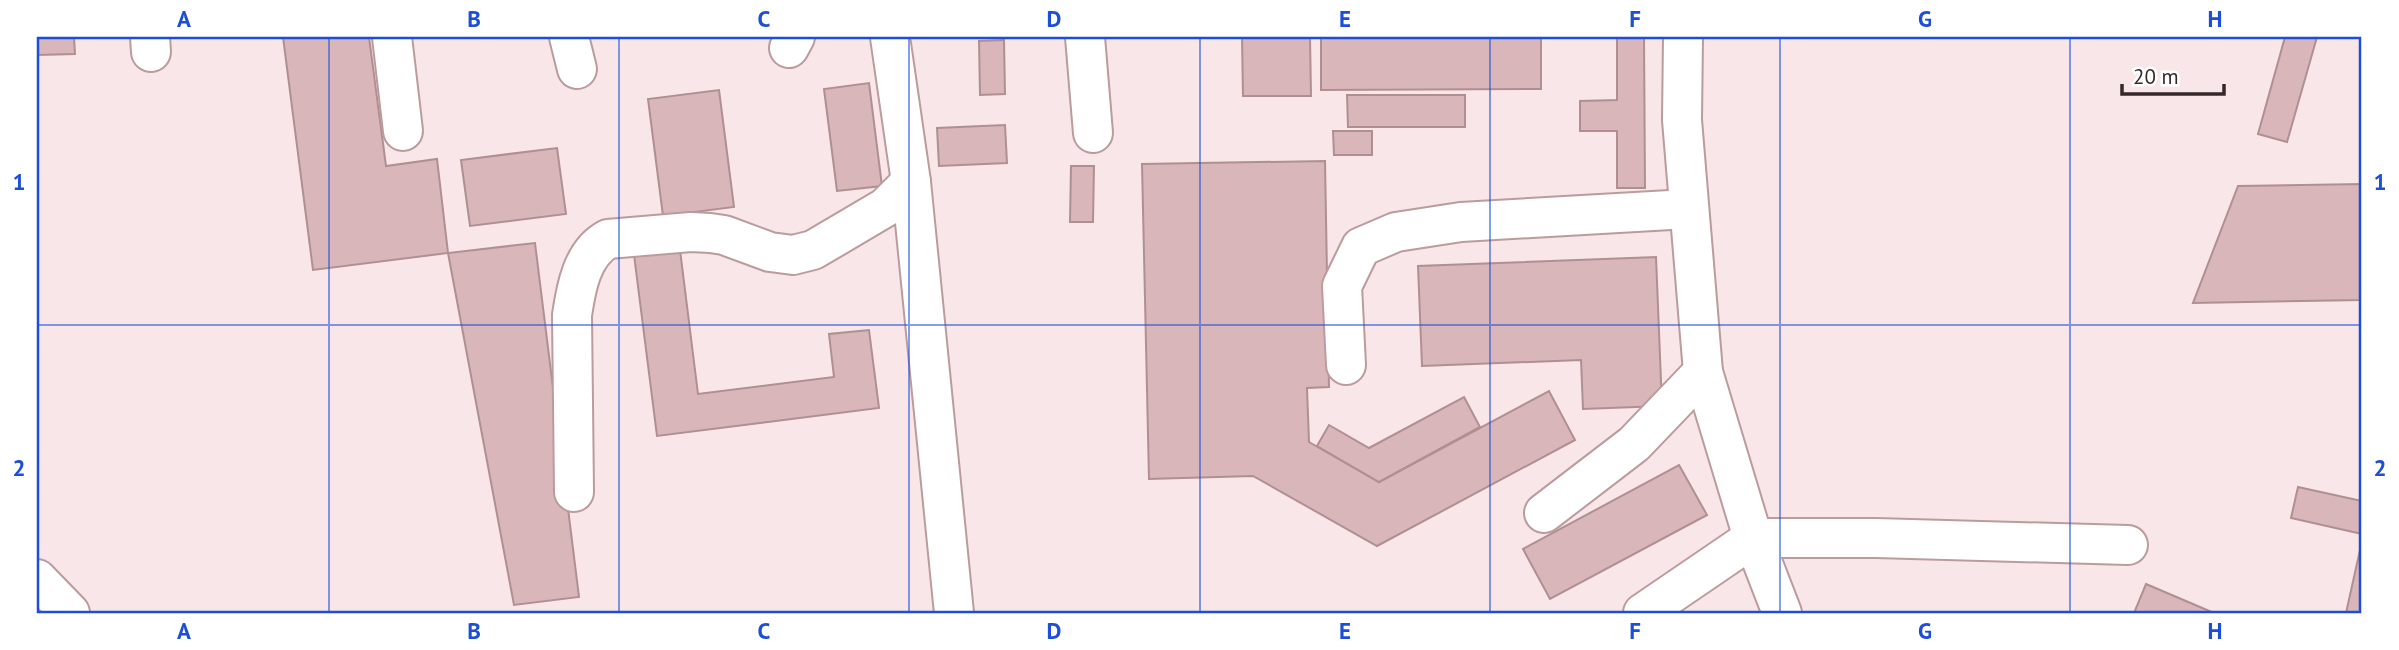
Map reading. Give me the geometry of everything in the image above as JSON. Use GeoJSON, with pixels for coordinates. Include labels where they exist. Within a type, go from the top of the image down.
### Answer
{"type":"FeatureCollection","features":[{"type":"Feature","properties":{"kind":"street"},"geometry":{"type":"LineString","coordinates":[[392,37],[403,131]]}},
{"type":"Feature","properties":{"kind":"street"},"geometry":{"type":"LineString","coordinates":[[890,37],[911,182],[954,613]]}},
{"type":"Feature","properties":{"kind":"street"},"geometry":{"type":"LineString","coordinates":[[1085,37],[1093,133]]}},
{"type":"Feature","properties":{"kind":"street"},"geometry":{"type":"LineString","coordinates":[[1683,37],[1682,120],[1703,372],[1753,538],[1782,613]]}},
{"type":"Feature","properties":{"kind":"street"},"geometry":{"type":"LineString","coordinates":[[573,492],[572,315],[576,286],[597,246],[608,239],[691,232],[724,235],[770,252],[793,255],[813,250],[886,207],[911,182]]}},
{"type":"Feature","properties":{"kind":"street"},"geometry":{"type":"LineString","coordinates":[[1346,365],[1342,286],[1361,247],[1396,232],[1461,222],[1688,209]]}},
{"type":"Feature","properties":{"kind":"street"},"geometry":{"type":"LineString","coordinates":[[1544,513],[1634,444],[1703,372]]}},
{"type":"Feature","properties":{"kind":"street"},"geometry":{"type":"LineString","coordinates":[[1643,613],[1753,538],[1876,538],[2128,545]]}},
{"type":"Feature","properties":{"kind":"street"},"geometry":{"type":"LineString","coordinates":[[37,579],[69,613]]}},
{"type":"Feature","properties":{"kind":"shaded area"},"geometry":{"type":"Polygon","coordinates":[[[37,37],[2362,37],[2362,613],[37,613],[37,37]]]}},
{"type":"Feature","properties":{"kind":"building"},"geometry":{"type":"Polygon","coordinates":[[[37,37],[74,37],[75,54],[37,55],[37,37]]]}},
{"type":"Feature","properties":{"kind":"building"},"geometry":{"type":"Polygon","coordinates":[[[283,37],[369,37],[386,166],[437,159],[448,253],[313,270],[283,37]]]}},
{"type":"Feature","properties":{"kind":"building"},"geometry":{"type":"Polygon","coordinates":[[[1242,37],[1310,37],[1311,96],[1243,96],[1242,37]]]}},
{"type":"Feature","properties":{"kind":"building"},"geometry":{"type":"Polygon","coordinates":[[[1321,37],[1541,37],[1541,89],[1321,90],[1321,37]]]}},
{"type":"Feature","properties":{"kind":"building"},"geometry":{"type":"Polygon","coordinates":[[[1617,37],[1644,37],[1645,188],[1617,188],[1617,131],[1580,131],[1580,101],[1617,100],[1617,37]]]}},
{"type":"Feature","properties":{"kind":"building"},"geometry":{"type":"Polygon","coordinates":[[[2285,37],[2317,37],[2287,142],[2258,134],[2285,37]]]}},
{"type":"Feature","properties":{"kind":"building"},"geometry":{"type":"Polygon","coordinates":[[[1004,40],[1005,94],[980,95],[979,41],[1004,40]]]}},
{"type":"Feature","properties":{"kind":"building"},"geometry":{"type":"Polygon","coordinates":[[[869,83],[882,186],[837,191],[824,89],[869,83]]]}},
{"type":"Feature","properties":{"kind":"building"},"geometry":{"type":"Polygon","coordinates":[[[719,90],[734,207],[663,216],[648,99],[719,90]]]}},
{"type":"Feature","properties":{"kind":"building"},"geometry":{"type":"Polygon","coordinates":[[[1347,95],[1465,95],[1465,127],[1348,127],[1347,95]]]}},
{"type":"Feature","properties":{"kind":"building"},"geometry":{"type":"Polygon","coordinates":[[[1005,125],[1007,163],[939,166],[937,128],[1005,125]]]}},
{"type":"Feature","properties":{"kind":"building"},"geometry":{"type":"Polygon","coordinates":[[[1333,131],[1372,131],[1372,155],[1334,155],[1333,131]]]}},
{"type":"Feature","properties":{"kind":"building"},"geometry":{"type":"Polygon","coordinates":[[[557,148],[566,214],[470,226],[461,160],[557,148]]]}},
{"type":"Feature","properties":{"kind":"building"},"geometry":{"type":"Polygon","coordinates":[[[1325,161],[1329,387],[1307,388],[1309,442],[1379,482],[1549,391],[1575,440],[1377,546],[1253,476],[1149,479],[1142,164],[1325,161]]]}},
{"type":"Feature","properties":{"kind":"building"},"geometry":{"type":"Polygon","coordinates":[[[1071,166],[1094,166],[1093,222],[1070,222],[1071,166]]]}},
{"type":"Feature","properties":{"kind":"building"},"geometry":{"type":"Polygon","coordinates":[[[2362,184],[2362,300],[2193,303],[2238,186],[2362,184]]]}},
{"type":"Feature","properties":{"kind":"building"},"geometry":{"type":"Polygon","coordinates":[[[679,242],[698,394],[834,377],[829,334],[869,330],[879,408],[657,436],[633,247],[679,242]]]}},
{"type":"Feature","properties":{"kind":"building"},"geometry":{"type":"Polygon","coordinates":[[[535,243],[579,597],[514,605],[448,253],[535,243]]]}},
{"type":"Feature","properties":{"kind":"building"},"geometry":{"type":"Polygon","coordinates":[[[1656,257],[1662,406],[1583,409],[1581,360],[1422,366],[1418,266],[1656,257]]]}},
{"type":"Feature","properties":{"kind":"building"},"geometry":{"type":"Polygon","coordinates":[[[1464,397],[1480,427],[1379,482],[1317,446],[1329,425],[1369,448],[1464,397]]]}},
{"type":"Feature","properties":{"kind":"building"},"geometry":{"type":"Polygon","coordinates":[[[1679,465],[1707,515],[1550,599],[1523,549],[1679,465]]]}},
{"type":"Feature","properties":{"kind":"building"},"geometry":{"type":"Polygon","coordinates":[[[2298,487],[2362,501],[2362,534],[2291,518],[2298,487]]]}},
{"type":"Feature","properties":{"kind":"building"},"geometry":{"type":"Polygon","coordinates":[[[2362,541],[2362,613],[2346,613],[2362,541]]]}},
{"type":"Feature","properties":{"kind":"building"},"geometry":{"type":"Polygon","coordinates":[[[2146,584],[2214,613],[2134,613],[2146,584]]]}}]}
